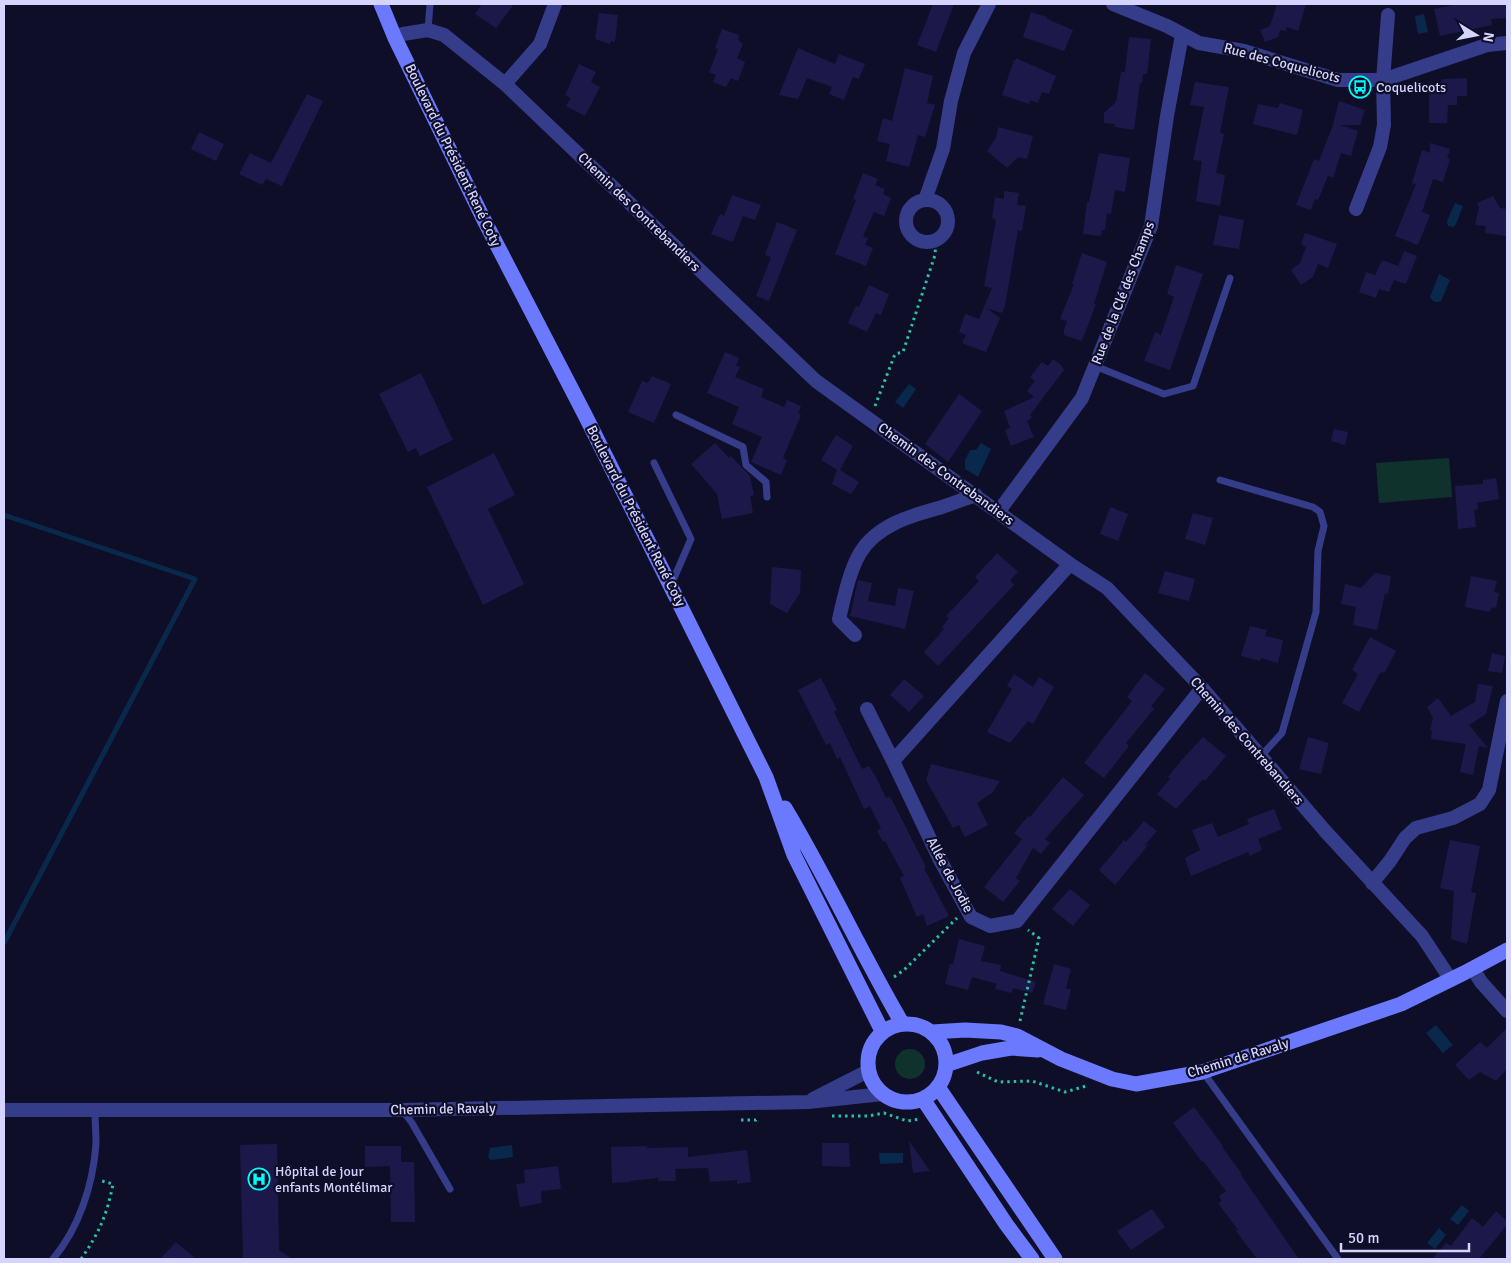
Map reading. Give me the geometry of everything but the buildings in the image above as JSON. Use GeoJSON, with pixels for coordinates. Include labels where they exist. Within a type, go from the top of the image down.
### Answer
{"type":"FeatureCollection","features":[{"type":"Feature","properties":{"kind":"main road","name":"Boulevard du Président René Coty"},"geometry":{"type":"LineString","coordinates":[[381,4],[395,38],[483,218],[671,585],[766,777],[794,855],[882,1031]]}},
{"type":"Feature","properties":{"kind":"main road"},"geometry":{"type":"LineString","coordinates":[[766,777],[809,849],[881,987],[902,1023]]}},
{"type":"Feature","properties":{"kind":"main road","name":"Chemin de Ravaly"},"geometry":{"type":"LineString","coordinates":[[932,1032],[965,1030],[1001,1032],[1016,1036],[1042,1050],[1112,1079],[1136,1084],[1202,1072],[1402,1004],[1507,950]]}},
{"type":"Feature","properties":{"kind":"main road"},"geometry":{"type":"LineString","coordinates":[[902,1023],[918,1025],[932,1032],[943,1047],[946,1065],[938,1087],[923,1099],[906,1102],[890,1099],[883,1094],[871,1080],[867,1062],[871,1045],[882,1031],[902,1023]]}},
{"type":"Feature","properties":{"kind":"main road"},"geometry":{"type":"LineString","coordinates":[[946,1065],[982,1053],[1011,1048],[1042,1050]]}},
{"type":"Feature","properties":{"kind":"main road"},"geometry":{"type":"LineString","coordinates":[[938,1087],[1055,1259]]}},
{"type":"Feature","properties":{"kind":"main road"},"geometry":{"type":"LineString","coordinates":[[923,1099],[1006,1224],[1032,1259]]}},
{"type":"Feature","properties":{"kind":"street"},"geometry":{"type":"LineString","coordinates":[[505,84],[540,44],[555,4]]}},
{"type":"Feature","properties":{"kind":"street"},"geometry":{"type":"LineString","coordinates":[[926,200],[943,149],[951,101],[964,53],[989,4]]}},
{"type":"Feature","properties":{"kind":"street"},"geometry":{"type":"LineString","coordinates":[[1113,4],[1167,26],[1182,35]]}},
{"type":"Feature","properties":{"kind":"street"},"geometry":{"type":"LineString","coordinates":[[1356,209],[1380,147],[1384,126],[1383,80],[1388,15]]}},
{"type":"Feature","properties":{"kind":"street"},"geometry":{"type":"LineString","coordinates":[[395,38],[403,34],[428,30]]}},
{"type":"Feature","properties":{"kind":"street","name":"Chemin des Contrebandiers"},"geometry":{"type":"LineString","coordinates":[[428,30],[444,35],[505,84],[816,381],[976,494],[1070,564],[1107,588],[1202,688],[1372,883],[1422,936],[1451,980]]}},
{"type":"Feature","properties":{"kind":"street","name":"Rue des Coquelicots"},"geometry":{"type":"LineString","coordinates":[[1182,35],[1199,43],[1244,51],[1338,80],[1383,80],[1487,46],[1507,43]]}},
{"type":"Feature","properties":{"kind":"street","name":"Rue de la Clé des Champs"},"geometry":{"type":"LineString","coordinates":[[999,511],[1082,398],[1151,226],[1167,116],[1182,35]]}},
{"type":"Feature","properties":{"kind":"street"},"geometry":{"type":"LineString","coordinates":[[926,200],[939,204],[946,215],[946,228],[936,239],[929,241],[917,239],[906,226],[909,209],[916,202],[926,200]]}},
{"type":"Feature","properties":{"kind":"street"},"geometry":{"type":"LineString","coordinates":[[855,635],[839,619],[849,581],[860,552],[881,530],[911,515],[941,507],[976,494]]}},
{"type":"Feature","properties":{"kind":"street"},"geometry":{"type":"LineString","coordinates":[[893,760],[1070,564]]}},
{"type":"Feature","properties":{"kind":"street"},"geometry":{"type":"LineString","coordinates":[[1017,921],[1202,688]]}},
{"type":"Feature","properties":{"kind":"street"},"geometry":{"type":"LineString","coordinates":[[1372,883],[1405,838],[1416,828],[1453,818],[1480,804],[1489,790],[1507,701]]}},
{"type":"Feature","properties":{"kind":"street","name":"Allée de Jodie"},"geometry":{"type":"LineString","coordinates":[[868,709],[940,860],[971,917],[990,926],[1017,921]]}},
{"type":"Feature","properties":{"kind":"street"},"geometry":{"type":"LineString","coordinates":[[1473,968],[1481,982],[1507,1011]]}},
{"type":"Feature","properties":{"kind":"street"},"geometry":{"type":"LineString","coordinates":[[808,1102],[868,1071]]}},
{"type":"Feature","properties":{"kind":"street","name":"Chemin de Ravaly"},"geometry":{"type":"LineString","coordinates":[[4,1110],[402,1110],[808,1102],[883,1094]]}},
{"type":"Feature","properties":{"kind":"lane"},"geometry":{"type":"LineString","coordinates":[[428,30],[430,4]]}},
{"type":"Feature","properties":{"kind":"lane"},"geometry":{"type":"LineString","coordinates":[[1095,366],[1164,394],[1193,386],[1230,278]]}},
{"type":"Feature","properties":{"kind":"lane"},"geometry":{"type":"LineString","coordinates":[[676,415],[743,447],[746,464],[766,482],[767,498]]}},
{"type":"Feature","properties":{"kind":"lane"},"geometry":{"type":"LineString","coordinates":[[654,463],[691,539],[671,585]]}},
{"type":"Feature","properties":{"kind":"lane"},"geometry":{"type":"LineString","coordinates":[[1220,480],[1313,507],[1320,512],[1324,526],[1318,551],[1316,612],[1282,734],[1261,756]]}},
{"type":"Feature","properties":{"kind":"lane"},"geometry":{"type":"LineString","coordinates":[[1202,1072],[1338,1259]]}},
{"type":"Feature","properties":{"kind":"lane"},"geometry":{"type":"LineString","coordinates":[[53,1259],[72,1231],[83,1204],[96,1144],[95,1109]]}},
{"type":"Feature","properties":{"kind":"lane"},"geometry":{"type":"LineString","coordinates":[[402,1110],[412,1123],[450,1189]]}},
{"type":"Feature","properties":{"kind":"path"},"geometry":{"type":"LineString","coordinates":[[870,420],[895,354],[903,352],[935,255],[936,239]]}},
{"type":"Feature","properties":{"kind":"path"},"geometry":{"type":"LineString","coordinates":[[892,979],[904,970],[966,908]]}},
{"type":"Feature","properties":{"kind":"path"},"geometry":{"type":"LineString","coordinates":[[1017,921],[1039,938],[1018,1029]]}},
{"type":"Feature","properties":{"kind":"path"},"geometry":{"type":"LineString","coordinates":[[970,1068],[998,1082],[1032,1081],[1065,1092],[1112,1079]]}},
{"type":"Feature","properties":{"kind":"path"},"geometry":{"type":"LineString","coordinates":[[855,1116],[884,1113],[907,1121],[934,1118]]}},
{"type":"Feature","properties":{"kind":"path"},"geometry":{"type":"LineString","coordinates":[[81,1259],[96,1237],[108,1208],[113,1184],[101,1180]]}},
{"type":"Feature","properties":{"kind":"green space"},"geometry":{"type":"Polygon","coordinates":[[[1449,458],[1452,497],[1379,503],[1376,463],[1449,458]]]}},
{"type":"Feature","properties":{"kind":"green space"},"geometry":{"type":"Polygon","coordinates":[[[910,1049],[916,1050],[924,1058],[924,1070],[916,1078],[910,1079],[904,1078],[896,1070],[895,1064],[896,1058],[904,1050],[910,1049]]]}},
{"type":"Feature","properties":{"kind":"water"},"geometry":{"type":"Polygon","coordinates":[[[1424,14],[1428,32],[1418,34],[1415,16],[1424,14]]]}},
{"type":"Feature","properties":{"kind":"water"},"geometry":{"type":"Polygon","coordinates":[[[1455,203],[1463,206],[1453,227],[1448,226],[1447,221],[1455,203]]]}},
{"type":"Feature","properties":{"kind":"water"},"geometry":{"type":"Polygon","coordinates":[[[1439,274],[1450,280],[1441,301],[1436,302],[1430,297],[1439,274]]]}},
{"type":"Feature","properties":{"kind":"water"},"geometry":{"type":"Polygon","coordinates":[[[909,384],[916,389],[903,408],[895,402],[909,384]]]}},
{"type":"Feature","properties":{"kind":"water"},"geometry":{"type":"Polygon","coordinates":[[[981,443],[991,449],[978,477],[965,469],[965,460],[970,450],[976,450],[981,443]]]}},
{"type":"Feature","properties":{"kind":"water"},"geometry":{"type":"Polygon","coordinates":[[[1436,1025],[1453,1045],[1443,1053],[1426,1033],[1436,1025]]]}},
{"type":"Feature","properties":{"kind":"water"},"geometry":{"type":"Polygon","coordinates":[[[512,1145],[513,1157],[491,1160],[488,1157],[490,1148],[512,1145]]]}},
{"type":"Feature","properties":{"kind":"water"},"geometry":{"type":"Polygon","coordinates":[[[879,1153],[903,1153],[903,1163],[880,1164],[879,1153]]]}},
{"type":"Feature","properties":{"kind":"water"},"geometry":{"type":"Polygon","coordinates":[[[1462,1205],[1469,1211],[1458,1225],[1450,1219],[1462,1205]]]}},
{"type":"Feature","properties":{"kind":"water"},"geometry":{"type":"Polygon","coordinates":[[[1439,1228],[1446,1235],[1435,1249],[1427,1243],[1439,1228]]]}},
{"type":"Feature","properties":{"kind":"waterway"},"geometry":{"type":"LineString","coordinates":[[4,515],[195,579],[4,943]]}},
{"type":"Feature","properties":{"kind":"place","name":"Coquelicots"},"geometry":{"type":"Point","coordinates":[1360,87]}},
{"type":"Feature","properties":{"kind":"place","name":"Hôpital de jour enfants Montélimar"},"geometry":{"type":"Point","coordinates":[259,1179]}}]}
